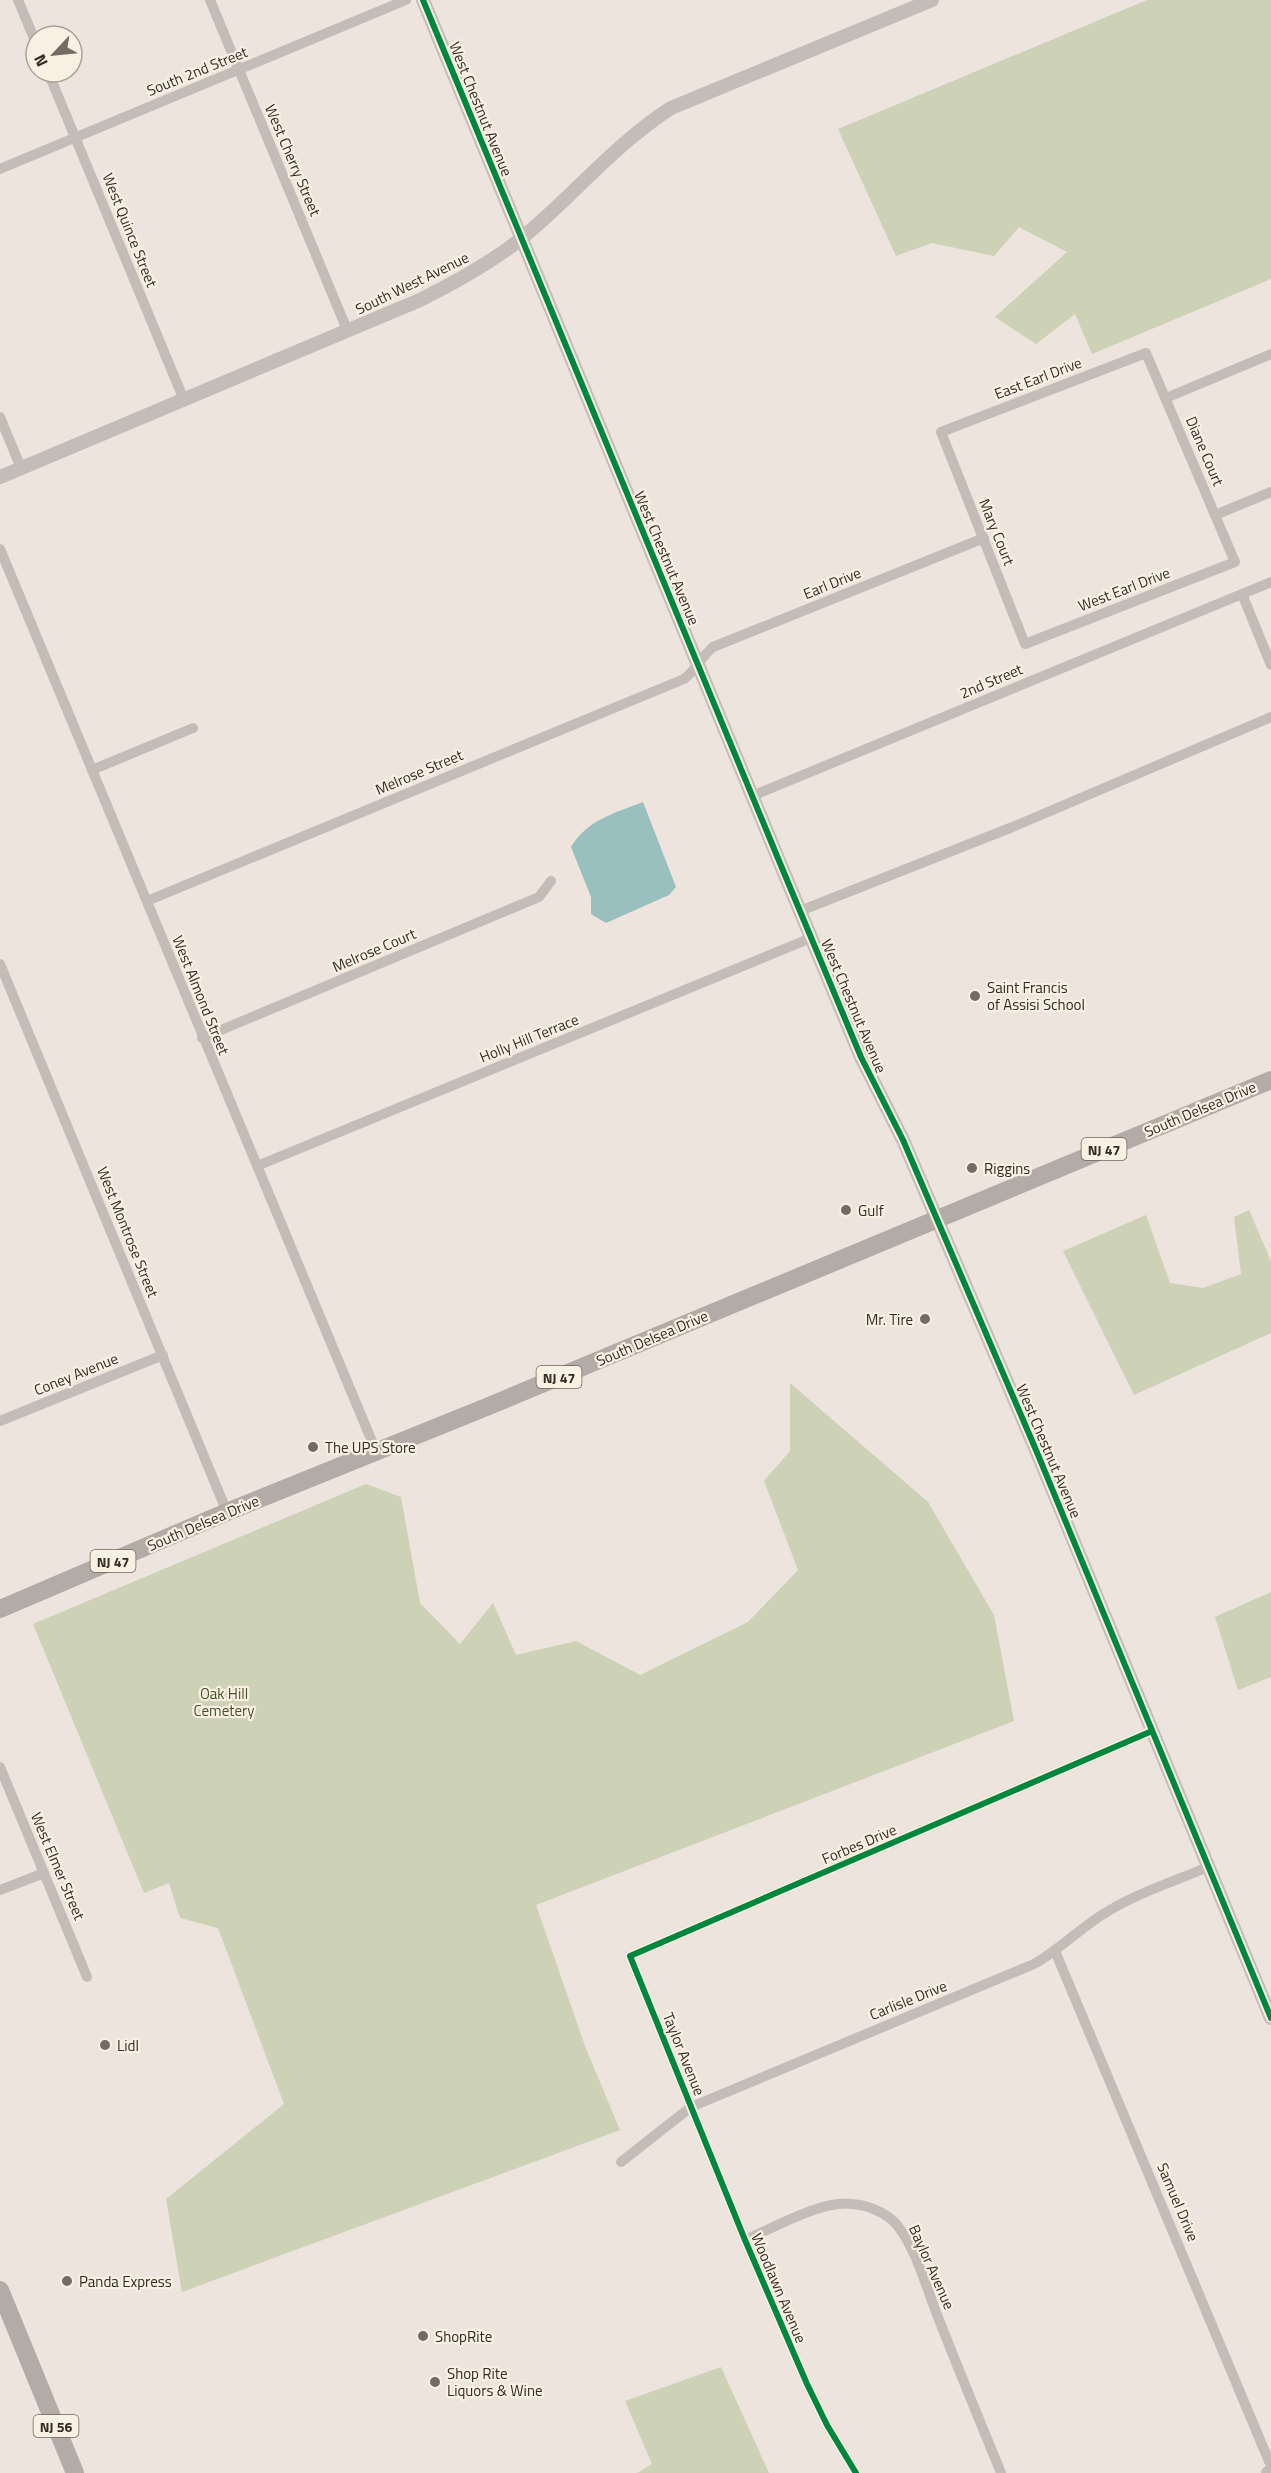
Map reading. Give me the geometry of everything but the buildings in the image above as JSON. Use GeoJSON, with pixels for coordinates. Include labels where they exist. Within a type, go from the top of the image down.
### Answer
{"type":"FeatureCollection","features":[{"type":"Feature","properties":{"kind":"main road","name":"South Delsea Drive"},"geometry":{"type":"LineString","coordinates":[[0,1610],[227,1512],[1271,1080]]}},
{"type":"Feature","properties":{"kind":"main road","name":"NJ 56"},"geometry":{"type":"LineString","coordinates":[[0,2290],[75,2473]]}},
{"type":"Feature","properties":{"kind":"street"},"geometry":{"type":"LineString","coordinates":[[18,0],[28,24]]}},
{"type":"Feature","properties":{"kind":"street","name":"West Cherry Street"},"geometry":{"type":"LineString","coordinates":[[210,0],[348,332]]}},
{"type":"Feature","properties":{"kind":"street","name":"South 2nd Street"},"geometry":{"type":"LineString","coordinates":[[0,169],[406,0]]}},
{"type":"Feature","properties":{"kind":"street","name":"West Chestnut Avenue"},"geometry":{"type":"LineString","coordinates":[[423,0],[861,1057],[902,1138],[937,1218],[1270,2012]]}},
{"type":"Feature","properties":{"kind":"street","name":"South West Avenue"},"geometry":{"type":"LineString","coordinates":[[0,477],[348,332],[460,280],[521,238],[634,133],[670,108],[932,0]]}},
{"type":"Feature","properties":{"kind":"street","name":"West Quince Street"},"geometry":{"type":"LineString","coordinates":[[53,84],[184,400]]}},
{"type":"Feature","properties":{"kind":"street","name":"Diane Court"},"geometry":{"type":"LineString","coordinates":[[1146,353],[1235,562]]}},
{"type":"Feature","properties":{"kind":"street","name":"East Earl Drive"},"geometry":{"type":"LineString","coordinates":[[941,432],[1146,353]]}},
{"type":"Feature","properties":{"kind":"street"},"geometry":{"type":"LineString","coordinates":[[1166,399],[1271,354]]}},
{"type":"Feature","properties":{"kind":"street"},"geometry":{"type":"LineString","coordinates":[[0,417],[21,468]]}},
{"type":"Feature","properties":{"kind":"street","name":"Mary Court"},"geometry":{"type":"LineString","coordinates":[[941,432],[1025,644]]}},
{"type":"Feature","properties":{"kind":"street"},"geometry":{"type":"LineString","coordinates":[[1215,515],[1271,492]]}},
{"type":"Feature","properties":{"kind":"street","name":"Earl Drive"},"geometry":{"type":"LineString","coordinates":[[698,665],[705,654],[713,648],[984,538]]}},
{"type":"Feature","properties":{"kind":"street","name":"West Almond Street"},"geometry":{"type":"LineString","coordinates":[[0,549],[376,1451]]}},
{"type":"Feature","properties":{"kind":"street","name":"West Earl Drive"},"geometry":{"type":"LineString","coordinates":[[1025,644],[1235,562]]}},
{"type":"Feature","properties":{"kind":"street","name":"2nd Street"},"geometry":{"type":"LineString","coordinates":[[752,796],[1271,582]]}},
{"type":"Feature","properties":{"kind":"street"},"geometry":{"type":"LineString","coordinates":[[1242,594],[1271,665]]}},
{"type":"Feature","properties":{"kind":"street","name":"Melrose Street"},"geometry":{"type":"LineString","coordinates":[[147,901],[684,679],[698,665]]}},
{"type":"Feature","properties":{"kind":"street"},"geometry":{"type":"LineString","coordinates":[[801,911],[1015,826],[1271,717]]}},
{"type":"Feature","properties":{"kind":"street"},"geometry":{"type":"LineString","coordinates":[[92,770],[193,728]]}},
{"type":"Feature","properties":{"kind":"street","name":"Melrose Court"},"geometry":{"type":"LineString","coordinates":[[202,1038],[539,897],[551,881]]}},
{"type":"Feature","properties":{"kind":"street","name":"Holly Hill Terrace"},"geometry":{"type":"LineString","coordinates":[[256,1166],[812,938]]}},
{"type":"Feature","properties":{"kind":"street","name":"West Montrose Street"},"geometry":{"type":"LineString","coordinates":[[0,964],[227,1512]]}},
{"type":"Feature","properties":{"kind":"street","name":"Coney Avenue"},"geometry":{"type":"LineString","coordinates":[[0,1421],[163,1355]]}},
{"type":"Feature","properties":{"kind":"street","name":"Forbes Drive"},"geometry":{"type":"LineString","coordinates":[[653,2010],[630,1956],[1152,1731]]}},
{"type":"Feature","properties":{"kind":"street","name":"West Elmer Street"},"geometry":{"type":"LineString","coordinates":[[0,1767],[87,1977]]}},
{"type":"Feature","properties":{"kind":"street","name":"Carlisle Drive"},"geometry":{"type":"LineString","coordinates":[[621,2162],[692,2107],[1006,1976],[1055,1951],[1088,1924],[1117,1906],[1208,1867]]}},
{"type":"Feature","properties":{"kind":"street"},"geometry":{"type":"LineString","coordinates":[[0,1890],[44,1873]]}},
{"type":"Feature","properties":{"kind":"street","name":"Samuel Drive"},"geometry":{"type":"LineString","coordinates":[[1055,1951],[1271,2466]]}},
{"type":"Feature","properties":{"kind":"street","name":"Taylor Avenue"},"geometry":{"type":"LineString","coordinates":[[653,2010],[692,2107]]}},
{"type":"Feature","properties":{"kind":"street","name":"Woodlawn Avenue"},"geometry":{"type":"LineString","coordinates":[[692,2107],[745,2240],[817,2407],[856,2473]]}},
{"type":"Feature","properties":{"kind":"street","name":"Baylor Avenue"},"geometry":{"type":"LineString","coordinates":[[745,2240],[803,2215],[839,2204],[853,2204],[872,2209],[896,2224],[922,2276],[1001,2473]]}},
{"type":"Feature","properties":{"kind":"green space"},"geometry":{"type":"Polygon","coordinates":[[[1147,0],[1271,0],[1271,279],[1092,354],[1075,314],[1036,344],[995,317],[1067,252],[1019,227],[994,256],[932,243],[896,256],[838,129],[1147,0]]]}},
{"type":"Feature","properties":{"kind":"green space"},"geometry":{"type":"Polygon","coordinates":[[[1249,1210],[1271,1261],[1271,1333],[1134,1395],[1063,1251],[1146,1215],[1170,1283],[1203,1288],[1241,1274],[1234,1217],[1249,1210]]]}},
{"type":"Feature","properties":{"kind":"green space","name":"Oak Hill Cemetery"},"geometry":{"type":"Polygon","coordinates":[[[790,1383],[928,1502],[994,1615],[1014,1721],[536,1905],[585,2046],[620,2130],[182,2292],[166,2199],[284,2104],[218,1928],[180,1918],[169,1883],[144,1893],[33,1624],[366,1484],[401,1497],[420,1603],[460,1644],[493,1603],[516,1655],[576,1641],[640,1675],[748,1622],[798,1570],[764,1481],[790,1451],[790,1383]]]}},
{"type":"Feature","properties":{"kind":"green space"},"geometry":{"type":"Polygon","coordinates":[[[1271,1592],[1271,1677],[1238,1690],[1215,1617],[1271,1592]]]}},
{"type":"Feature","properties":{"kind":"green space"},"geometry":{"type":"Polygon","coordinates":[[[721,2367],[769,2473],[637,2473],[652,2464],[625,2401],[721,2367]]]}},
{"type":"Feature","properties":{"kind":"water"},"geometry":{"type":"Polygon","coordinates":[[[643,802],[676,887],[669,895],[606,923],[591,914],[591,897],[571,847],[585,830],[602,818],[643,802]]]}},
{"type":"Feature","properties":{"kind":"cycle path"},"geometry":{"type":"LineString","coordinates":[[423,0],[861,1057],[903,1140],[1036,1450],[1271,2018]]}},
{"type":"Feature","properties":{"kind":"cycle path"},"geometry":{"type":"LineString","coordinates":[[856,2473],[827,2425],[807,2384],[745,2240],[630,1956],[1152,1731]]}},
{"type":"Feature","properties":{"kind":"place","name":"Saint Francis of Assisi School"},"geometry":{"type":"Point","coordinates":[975,996]}},
{"type":"Feature","properties":{"kind":"place","name":"Riggins"},"geometry":{"type":"Point","coordinates":[972,1168]}},
{"type":"Feature","properties":{"kind":"place","name":"Gulf"},"geometry":{"type":"Point","coordinates":[846,1210]}},
{"type":"Feature","properties":{"kind":"place","name":"Mr. Tire"},"geometry":{"type":"Point","coordinates":[925,1319]}},
{"type":"Feature","properties":{"kind":"place","name":"The UPS Store"},"geometry":{"type":"Point","coordinates":[313,1447]}},
{"type":"Feature","properties":{"kind":"place","name":"Lidl"},"geometry":{"type":"Point","coordinates":[105,2045]}},
{"type":"Feature","properties":{"kind":"place","name":"Panda Express"},"geometry":{"type":"Point","coordinates":[67,2281]}},
{"type":"Feature","properties":{"kind":"place","name":"ShopRite"},"geometry":{"type":"Point","coordinates":[423,2336]}},
{"type":"Feature","properties":{"kind":"place","name":"Shop Rite Liquors & Wine"},"geometry":{"type":"Point","coordinates":[435,2382]}}]}
